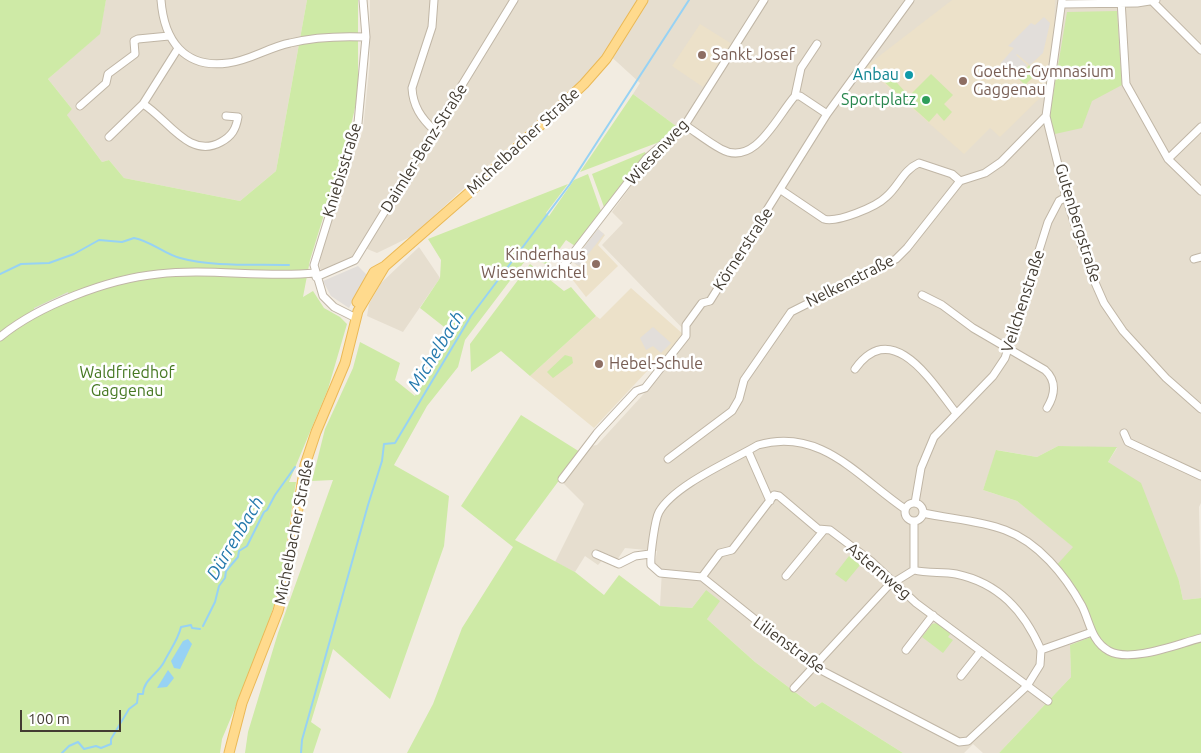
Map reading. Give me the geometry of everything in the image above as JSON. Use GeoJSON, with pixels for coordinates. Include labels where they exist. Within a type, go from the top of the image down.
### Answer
{"type":"FeatureCollection","features":[{"type":"Feature","properties":{"kind":"main road","name":"Michelbacher Straße"},"geometry":{"type":"LineString","coordinates":[[229,753],[242,703],[278,610],[287,577],[305,465],[316,432],[345,363],[357,314],[358,302],[366,285],[374,272],[386,266],[471,191],[584,84],[606,59],[643,0]]}},
{"type":"Feature","properties":{"kind":"street"},"geometry":{"type":"LineString","coordinates":[[161,0],[165,28],[177,50],[190,57],[208,62],[230,63],[290,42],[322,38],[366,37]]}},
{"type":"Feature","properties":{"kind":"street","name":"Kniebisstraße"},"geometry":{"type":"LineString","coordinates":[[357,314],[334,307],[327,301],[319,289],[315,275],[316,255],[358,123],[366,37],[363,0]]}},
{"type":"Feature","properties":{"kind":"street"},"geometry":{"type":"LineString","coordinates":[[434,0],[432,27],[412,88],[412,99],[416,108],[434,130]]}},
{"type":"Feature","properties":{"kind":"street","name":"Daimler-Benz-Straße"},"geometry":{"type":"LineString","coordinates":[[315,275],[355,260],[514,0]]}},
{"type":"Feature","properties":{"kind":"street","name":"Wiesenweg"},"geometry":{"type":"LineString","coordinates":[[558,273],[646,159],[685,126],[764,0]]}},
{"type":"Feature","properties":{"kind":"street","name":"Körnerstraße"},"geometry":{"type":"LineString","coordinates":[[562,479],[597,433],[636,391],[645,388],[686,336],[686,325],[702,303],[710,300],[781,190],[827,114],[910,0]]}},
{"type":"Feature","properties":{"kind":"street"},"geometry":{"type":"LineString","coordinates":[[1062,2],[1153,1],[1201,50]]}},
{"type":"Feature","properties":{"kind":"street","name":"Gutenbergstraße"},"geometry":{"type":"LineString","coordinates":[[1062,2],[1046,116],[1066,197],[1089,268],[1110,314],[1142,354],[1189,400],[1201,409]]}},
{"type":"Feature","properties":{"kind":"street"},"geometry":{"type":"LineString","coordinates":[[1122,2],[1126,84],[1168,159],[1201,191]]}},
{"type":"Feature","properties":{"kind":"street"},"geometry":{"type":"LineString","coordinates":[[80,106],[106,83],[108,74],[135,54],[134,41],[169,36]]}},
{"type":"Feature","properties":{"kind":"street"},"geometry":{"type":"LineString","coordinates":[[685,126],[722,150],[732,153],[755,147],[795,96],[801,68],[817,44]]}},
{"type":"Feature","properties":{"kind":"street"},"geometry":{"type":"LineString","coordinates":[[109,137],[143,104],[177,50]]}},
{"type":"Feature","properties":{"kind":"street"},"geometry":{"type":"LineString","coordinates":[[795,96],[800,96],[827,114]]}},
{"type":"Feature","properties":{"kind":"street"},"geometry":{"type":"LineString","coordinates":[[143,104],[161,115],[183,139],[197,145],[218,144],[232,134],[238,117],[226,116]]}},
{"type":"Feature","properties":{"kind":"street"},"geometry":{"type":"LineString","coordinates":[[781,190],[824,219],[831,221],[866,208],[886,197],[910,168],[919,164],[952,174],[960,181],[984,173],[1001,162],[1046,116]]}},
{"type":"Feature","properties":{"kind":"street"},"geometry":{"type":"LineString","coordinates":[[1168,159],[1201,127]]}},
{"type":"Feature","properties":{"kind":"street","name":"Nelkenstraße"},"geometry":{"type":"LineString","coordinates":[[668,458],[732,411],[739,398],[744,380],[791,312],[896,259],[907,248],[960,181]]}},
{"type":"Feature","properties":{"kind":"street","name":"Veilchenstraße"},"geometry":{"type":"LineString","coordinates":[[915,503],[921,468],[934,437],[993,376],[1005,358],[1048,222],[1059,201],[1066,197]]}},
{"type":"Feature","properties":{"kind":"street"},"geometry":{"type":"LineString","coordinates":[[0,337],[50,307],[128,279],[159,273],[315,275]]}},
{"type":"Feature","properties":{"kind":"street"},"geometry":{"type":"LineString","coordinates":[[922,296],[942,305],[974,328],[1008,347],[1048,374],[1054,388],[1047,408]]}},
{"type":"Feature","properties":{"kind":"street"},"geometry":{"type":"LineString","coordinates":[[856,368],[863,358],[879,351],[893,350],[904,354],[921,368],[956,413]]}},
{"type":"Feature","properties":{"kind":"street"},"geometry":{"type":"LineString","coordinates":[[1124,433],[1128,442],[1201,476]]}},
{"type":"Feature","properties":{"kind":"street"},"geometry":{"type":"LineString","coordinates":[[748,451],[770,501],[732,550],[720,553],[702,576],[660,573],[651,565],[650,554],[658,512],[680,489],[748,451],[771,441],[795,440],[811,444],[830,453],[906,509]]}},
{"type":"Feature","properties":{"kind":"street","name":"Asternweg"},"geometry":{"type":"LineString","coordinates":[[770,501],[774,496],[779,496],[818,529],[830,530],[871,561],[892,582],[980,652],[1048,701]]}},
{"type":"Feature","properties":{"kind":"street"},"geometry":{"type":"LineString","coordinates":[[914,521],[905,515],[908,506],[915,503],[921,506],[923,513]]}},
{"type":"Feature","properties":{"kind":"street"},"geometry":{"type":"LineString","coordinates":[[914,521],[918,520],[923,513]]}},
{"type":"Feature","properties":{"kind":"street"},"geometry":{"type":"LineString","coordinates":[[923,513],[1006,530],[1029,543],[1051,563],[1070,586],[1082,607],[1092,632],[1109,651],[1122,655],[1138,654],[1201,638]]}},
{"type":"Feature","properties":{"kind":"street"},"geometry":{"type":"LineString","coordinates":[[914,521],[914,570]]}},
{"type":"Feature","properties":{"kind":"street"},"geometry":{"type":"LineString","coordinates":[[786,576],[824,530]]}},
{"type":"Feature","properties":{"kind":"street"},"geometry":{"type":"LineString","coordinates":[[596,554],[619,564],[635,556],[650,554]]}},
{"type":"Feature","properties":{"kind":"street"},"geometry":{"type":"LineString","coordinates":[[794,688],[892,582],[914,570],[955,573],[992,587],[1018,609],[1029,624],[1041,650],[1040,665],[1027,686]]}},
{"type":"Feature","properties":{"kind":"street","name":"Lilienstraße"},"geometry":{"type":"LineString","coordinates":[[702,576],[813,666],[959,742],[968,742],[1027,686]]}},
{"type":"Feature","properties":{"kind":"street"},"geometry":{"type":"LineString","coordinates":[[906,650],[934,615]]}},
{"type":"Feature","properties":{"kind":"street"},"geometry":{"type":"LineString","coordinates":[[1041,650],[1092,632]]}},
{"type":"Feature","properties":{"kind":"street"},"geometry":{"type":"LineString","coordinates":[[961,676],[980,652]]}},
{"type":"Feature","properties":{"kind":"shaded area"},"geometry":{"type":"Polygon","coordinates":[[[106,0],[307,0],[276,171],[240,201],[124,178],[109,160],[102,162],[66,114],[72,109],[48,79],[99,34],[106,0]]]}},
{"type":"Feature","properties":{"kind":"shaded area"},"geometry":{"type":"Polygon","coordinates":[[[370,0],[1201,0],[1201,503],[1199,507],[1201,598],[1183,600],[1179,581],[1108,462],[1117,448],[1058,446],[1037,457],[997,450],[983,490],[1017,501],[1074,547],[1080,609],[1091,637],[1070,645],[1071,677],[999,753],[983,753],[973,744],[964,753],[903,753],[822,702],[815,707],[755,662],[707,619],[706,590],[692,608],[660,606],[662,570],[658,569],[655,563],[657,551],[625,548],[617,560],[608,554],[598,565],[585,556],[575,572],[555,562],[584,504],[563,483],[591,446],[597,445],[661,375],[690,336],[602,245],[623,223],[612,212],[639,175],[684,132],[633,94],[640,83],[606,52],[593,69],[412,236],[377,253],[360,246],[351,259],[323,271],[320,269],[320,250],[363,130],[370,61],[370,0]]]}},
{"type":"Feature","properties":{"kind":"shaded area","name":"Goethe-Gymnasium Gaggenau"},"geometry":{"type":"Polygon","coordinates":[[[952,0],[1055,0],[1054,24],[1044,94],[1000,137],[990,128],[964,154],[865,67],[952,0]]]}},
{"type":"Feature","properties":{"kind":"shaded area"},"geometry":{"type":"Polygon","coordinates":[[[1044,17],[1050,23],[1043,53],[1030,65],[1016,55],[1027,65],[1024,69],[1026,71],[1017,80],[1000,64],[1014,48],[1008,46],[1031,23],[1035,25],[1044,17]]]}},
{"type":"Feature","properties":{"kind":"shaded area","name":"Sankt Josef"},"geometry":{"type":"Polygon","coordinates":[[[700,24],[732,44],[703,87],[672,66],[700,24]]]}},
{"type":"Feature","properties":{"kind":"shaded area","name":"Kinderhaus Wiesenwichtel"},"geometry":{"type":"Polygon","coordinates":[[[598,229],[605,235],[598,245],[618,266],[586,297],[572,279],[580,268],[573,262],[598,229]]]}},
{"type":"Feature","properties":{"kind":"shaded area"},"geometry":{"type":"Polygon","coordinates":[[[598,229],[604,234],[579,266],[573,262],[598,229]]]}},
{"type":"Feature","properties":{"kind":"shaded area"},"geometry":{"type":"Polygon","coordinates":[[[419,247],[440,278],[403,332],[367,316],[369,304],[381,283],[419,247]]]}},
{"type":"Feature","properties":{"kind":"shaded area"},"geometry":{"type":"Polygon","coordinates":[[[358,266],[367,275],[349,308],[331,296],[323,281],[358,266]]]}},
{"type":"Feature","properties":{"kind":"shaded area","name":"Hebel-Schule"},"geometry":{"type":"Polygon","coordinates":[[[631,288],[683,334],[665,357],[662,355],[594,428],[530,376],[596,316],[600,319],[631,288]]]}},
{"type":"Feature","properties":{"kind":"shaded area"},"geometry":{"type":"Polygon","coordinates":[[[68,292],[70,297],[34,312],[34,308],[68,292]]]}},
{"type":"Feature","properties":{"kind":"shaded area"},"geometry":{"type":"Polygon","coordinates":[[[653,327],[671,343],[661,353],[653,346],[646,350],[640,338],[653,327]]]}},
{"type":"Feature","properties":{"kind":"green space","name":"Waldfriedhof Gaggenau"},"geometry":{"type":"Polygon","coordinates":[[[0,0],[106,0],[100,34],[48,79],[72,109],[67,115],[102,162],[109,160],[124,178],[240,201],[276,171],[307,0],[358,0],[358,95],[349,134],[310,260],[303,297],[313,291],[324,308],[340,317],[347,324],[328,389],[289,482],[296,482],[279,590],[259,651],[222,739],[220,753],[0,753],[0,0]]]}},
{"type":"Feature","properties":{"kind":"green space"},"geometry":{"type":"Polygon","coordinates":[[[1117,11],[1122,85],[1092,101],[1082,128],[1055,134],[1049,119],[1067,12],[1117,11]]]}},
{"type":"Feature","properties":{"kind":"green space"},"geometry":{"type":"Polygon","coordinates":[[[1029,65],[1037,73],[1025,85],[1019,79],[1029,65]]]}},
{"type":"Feature","properties":{"kind":"green space","name":"Sportplatz"},"geometry":{"type":"Polygon","coordinates":[[[888,73],[909,96],[931,74],[953,95],[944,104],[952,112],[944,121],[937,113],[929,122],[881,79],[888,73]]]}},
{"type":"Feature","properties":{"kind":"green space"},"geometry":{"type":"Polygon","coordinates":[[[633,94],[676,126],[662,141],[580,172],[633,94]]]}},
{"type":"Feature","properties":{"kind":"green space"},"geometry":{"type":"Polygon","coordinates":[[[645,152],[646,154],[604,207],[592,174],[645,152]]]}},
{"type":"Feature","properties":{"kind":"green space"},"geometry":{"type":"Polygon","coordinates":[[[588,174],[601,211],[575,246],[566,240],[548,265],[528,257],[465,340],[458,367],[427,406],[394,465],[449,496],[444,546],[390,699],[333,649],[311,722],[321,729],[313,753],[245,753],[248,732],[278,633],[333,480],[312,481],[325,429],[353,368],[360,342],[400,363],[395,380],[415,396],[448,330],[420,308],[440,278],[441,260],[428,239],[568,184],[546,213],[549,216],[574,180],[588,174]]]}},
{"type":"Feature","properties":{"kind":"green space"},"geometry":{"type":"Polygon","coordinates":[[[530,264],[564,291],[571,287],[596,316],[530,376],[501,351],[471,372],[470,344],[530,264]]]}},
{"type":"Feature","properties":{"kind":"green space"},"geometry":{"type":"Polygon","coordinates":[[[565,355],[572,357],[573,363],[553,378],[547,372],[565,355]]]}},
{"type":"Feature","properties":{"kind":"green space"},"geometry":{"type":"Polygon","coordinates":[[[521,415],[580,452],[515,540],[575,572],[604,595],[619,575],[660,606],[692,608],[706,590],[720,601],[707,619],[755,662],[815,707],[822,702],[903,753],[407,753],[433,704],[462,628],[513,547],[461,506],[521,415]]]}},
{"type":"Feature","properties":{"kind":"green space"},"geometry":{"type":"Polygon","coordinates":[[[1058,446],[1117,447],[1108,462],[1141,483],[1179,581],[1183,600],[1201,598],[1201,753],[999,753],[1071,677],[1070,645],[1091,637],[1080,609],[1054,568],[1073,547],[1017,501],[983,490],[996,450],[1037,457],[1058,446]]]}},
{"type":"Feature","properties":{"kind":"green space"},"geometry":{"type":"Polygon","coordinates":[[[849,556],[860,565],[846,582],[835,574],[849,556]]]}},
{"type":"Feature","properties":{"kind":"green space"},"geometry":{"type":"Polygon","coordinates":[[[937,623],[951,633],[948,637],[953,640],[943,653],[922,637],[932,624],[937,623]]]}},
{"type":"Feature","properties":{"kind":"water"},"geometry":{"type":"Polygon","coordinates":[[[188,639],[192,644],[180,669],[174,668],[171,661],[183,641],[188,639]]]}},
{"type":"Feature","properties":{"kind":"water"},"geometry":{"type":"Polygon","coordinates":[[[168,670],[174,678],[167,687],[157,688],[168,670]]]}},
{"type":"Feature","properties":{"kind":"waterway","name":"Michelbach"},"geometry":{"type":"LineString","coordinates":[[301,753],[302,740],[382,461],[384,444],[395,443],[471,316],[570,184],[689,0]]}},
{"type":"Feature","properties":{"kind":"waterway"},"geometry":{"type":"LineString","coordinates":[[0,274],[21,264],[49,263],[74,254],[99,240],[122,242],[134,238],[174,256],[192,261],[220,264],[289,265]]}},
{"type":"Feature","properties":{"kind":"waterway","name":"Dürrenbach"},"geometry":{"type":"LineString","coordinates":[[203,626],[215,602],[219,586],[225,578],[226,571],[238,557],[239,551],[247,546],[264,512],[295,467]]}},
{"type":"Feature","properties":{"kind":"waterway","name":"Dürrenbach"},"geometry":{"type":"LineString","coordinates":[[62,753],[69,746],[78,742],[84,749],[96,746],[101,748],[111,744],[111,739],[129,709],[137,703],[138,694],[143,694],[145,685],[164,662],[176,641],[181,627],[191,625],[192,628],[200,629]]}},
{"type":"Feature","properties":{"kind":"place","name":"Sankt Josef"},"geometry":{"type":"Point","coordinates":[702,55]}},
{"type":"Feature","properties":{"kind":"place","name":"Anbau"},"geometry":{"type":"Point","coordinates":[909,75]}},
{"type":"Feature","properties":{"kind":"place","name":"Goethe-Gymnasium Gaggenau"},"geometry":{"type":"Point","coordinates":[963,81]}},
{"type":"Feature","properties":{"kind":"place","name":"Sportplatz"},"geometry":{"type":"Point","coordinates":[926,100]}},
{"type":"Feature","properties":{"kind":"place","name":"Kinderhaus Wiesenwichtel"},"geometry":{"type":"Point","coordinates":[596,264]}},
{"type":"Feature","properties":{"kind":"place","name":"Hebel-Schule"},"geometry":{"type":"Point","coordinates":[599,364]}}]}
